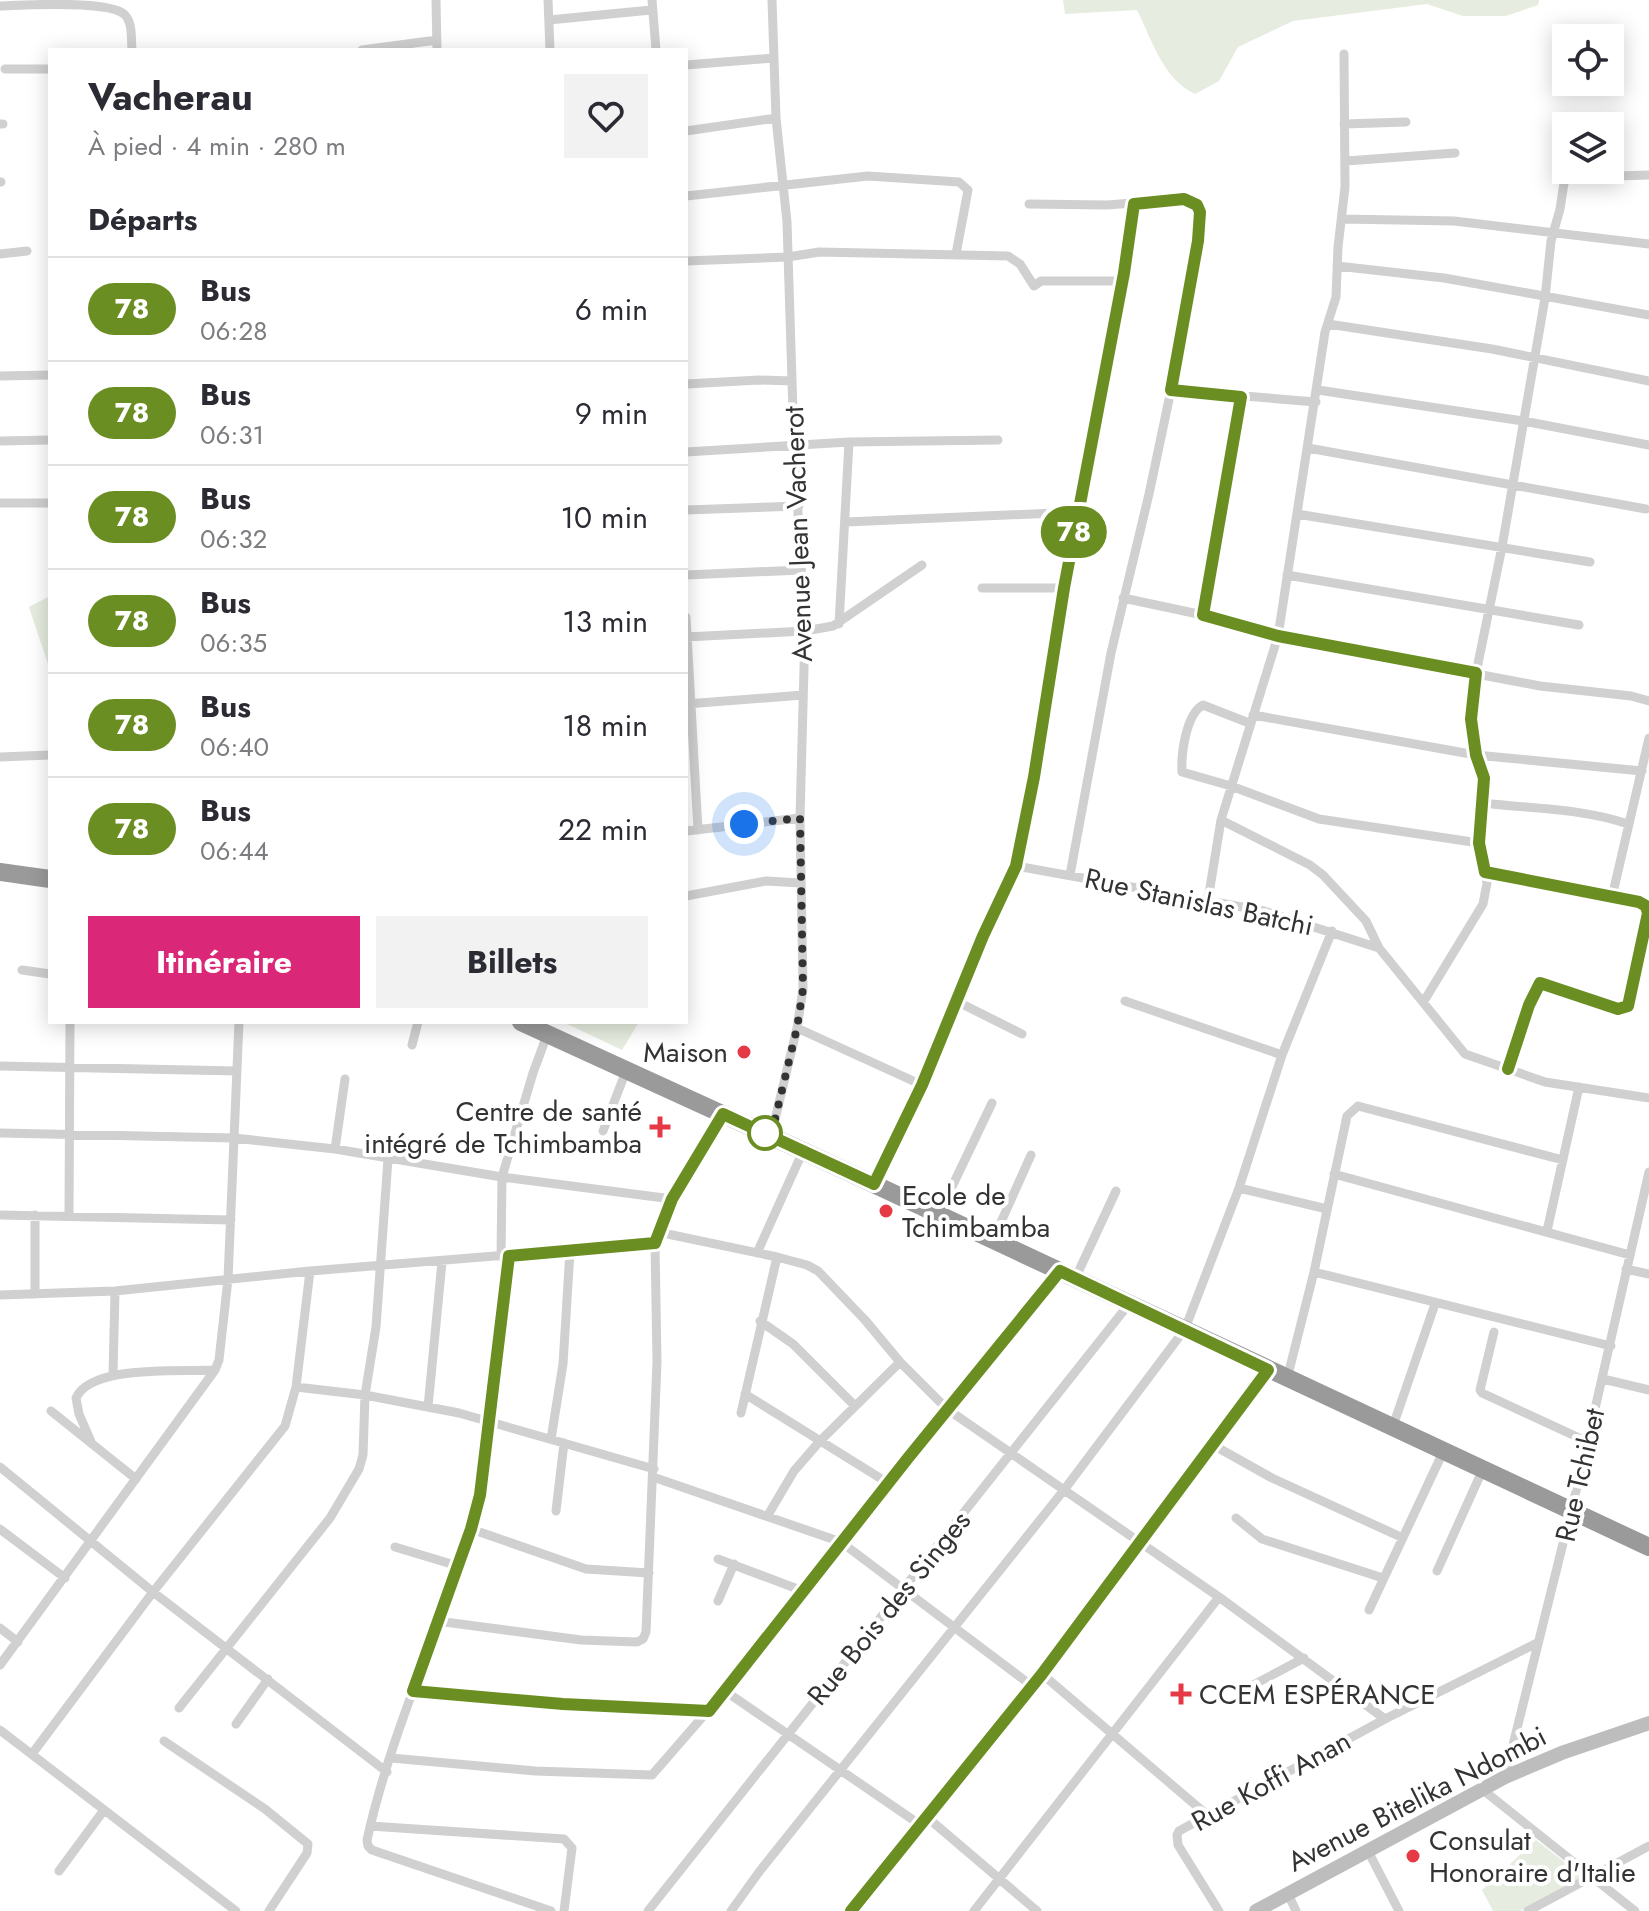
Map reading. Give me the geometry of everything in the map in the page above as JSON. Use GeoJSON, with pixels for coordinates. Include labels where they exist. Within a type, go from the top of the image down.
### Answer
{"type":"FeatureCollection","features":[{"type":"Feature","properties":{"kind":"highway"},"geometry":{"type":"LineString","coordinates":[[0,872],[48,879]]}},
{"type":"Feature","properties":{"kind":"highway"},"geometry":{"type":"LineString","coordinates":[[525,1024],[1649,1547]]}},
{"type":"Feature","properties":{"kind":"street"},"geometry":{"type":"LineString","coordinates":[[392,48],[437,45],[436,0]]}},
{"type":"Feature","properties":{"kind":"street"},"geometry":{"type":"LineString","coordinates":[[548,0],[550,48]]}},
{"type":"Feature","properties":{"kind":"street"},"geometry":{"type":"LineString","coordinates":[[688,131],[776,118],[772,0]]}},
{"type":"Feature","properties":{"kind":"street"},"geometry":{"type":"LineString","coordinates":[[0,6],[52,4],[114,9],[129,21],[132,48]]}},
{"type":"Feature","properties":{"kind":"street"},"geometry":{"type":"LineString","coordinates":[[549,20],[651,5],[656,48]]}},
{"type":"Feature","properties":{"kind":"street"},"geometry":{"type":"LineString","coordinates":[[1208,900],[1221,820],[1278,636],[1328,324],[1336,297],[1346,161],[1344,54]]}},
{"type":"Feature","properties":{"kind":"street"},"geometry":{"type":"LineString","coordinates":[[688,65],[774,58]]}},
{"type":"Feature","properties":{"kind":"street"},"geometry":{"type":"LineString","coordinates":[[5,69],[48,69]]}},
{"type":"Feature","properties":{"kind":"street","name":"Avenue Jean Vacherot"},"geometry":{"type":"LineString","coordinates":[[776,118],[788,257],[794,444],[805,631],[800,818],[803,989],[797,1028]]}},
{"type":"Feature","properties":{"kind":"street"},"geometry":{"type":"LineString","coordinates":[[1344,124],[1406,122]]}},
{"type":"Feature","properties":{"kind":"street"},"geometry":{"type":"LineString","coordinates":[[1346,161],[1455,153]]}},
{"type":"Feature","properties":{"kind":"street"},"geometry":{"type":"LineString","coordinates":[[1624,176],[1649,175]]}},
{"type":"Feature","properties":{"kind":"street"},"geometry":{"type":"LineString","coordinates":[[688,196],[868,176],[959,182],[968,190],[956,254]]}},
{"type":"Feature","properties":{"kind":"street"},"geometry":{"type":"LineString","coordinates":[[1424,1001],[1483,904],[1487,883],[1479,843],[1484,778],[1476,755],[1471,719],[1476,673],[1502,547],[1564,184]]}},
{"type":"Feature","properties":{"kind":"street"},"geometry":{"type":"LineString","coordinates":[[1029,204],[1081,206],[1184,199],[1197,205],[1200,212],[1198,241],[1171,390],[1123,598],[1070,875]]}},
{"type":"Feature","properties":{"kind":"street"},"geometry":{"type":"LineString","coordinates":[[874,1184],[922,1085],[1016,866],[1134,204]]}},
{"type":"Feature","properties":{"kind":"street"},"geometry":{"type":"LineString","coordinates":[[1342,219],[1454,221],[1649,244]]}},
{"type":"Feature","properties":{"kind":"street"},"geometry":{"type":"LineString","coordinates":[[0,254],[27,251]]}},
{"type":"Feature","properties":{"kind":"street"},"geometry":{"type":"LineString","coordinates":[[688,261],[788,257],[819,252],[1008,256],[1015,258],[1034,286],[1041,281],[1122,281]]}},
{"type":"Feature","properties":{"kind":"street"},"geometry":{"type":"LineString","coordinates":[[1337,266],[1444,278],[1649,315]]}},
{"type":"Feature","properties":{"kind":"street"},"geometry":{"type":"LineString","coordinates":[[1328,324],[1492,349],[1649,381]]}},
{"type":"Feature","properties":{"kind":"street"},"geometry":{"type":"LineString","coordinates":[[0,376],[48,375]]}},
{"type":"Feature","properties":{"kind":"street"},"geometry":{"type":"LineString","coordinates":[[688,384],[792,381]]}},
{"type":"Feature","properties":{"kind":"street"},"geometry":{"type":"LineString","coordinates":[[1171,390],[1316,402]]}},
{"type":"Feature","properties":{"kind":"street"},"geometry":{"type":"LineString","coordinates":[[1318,390],[1523,421],[1649,445]]}},
{"type":"Feature","properties":{"kind":"street"},"geometry":{"type":"LineString","coordinates":[[1203,615],[1241,397]]}},
{"type":"Feature","properties":{"kind":"street"},"geometry":{"type":"LineString","coordinates":[[0,441],[48,440]]}},
{"type":"Feature","properties":{"kind":"street"},"geometry":{"type":"LineString","coordinates":[[688,452],[794,444],[998,440]]}},
{"type":"Feature","properties":{"kind":"street"},"geometry":{"type":"LineString","coordinates":[[839,624],[849,442]]}},
{"type":"Feature","properties":{"kind":"street"},"geometry":{"type":"LineString","coordinates":[[1308,448],[1646,509]]}},
{"type":"Feature","properties":{"kind":"street"},"geometry":{"type":"LineString","coordinates":[[0,503],[48,503]]}},
{"type":"Feature","properties":{"kind":"street"},"geometry":{"type":"LineString","coordinates":[[688,510],[799,506]]}},
{"type":"Feature","properties":{"kind":"street"},"geometry":{"type":"LineString","coordinates":[[846,522],[1078,512]]}},
{"type":"Feature","properties":{"kind":"street"},"geometry":{"type":"LineString","coordinates":[[1297,514],[1590,562]]}},
{"type":"Feature","properties":{"kind":"street"},"geometry":{"type":"LineString","coordinates":[[688,637],[805,631],[839,624],[922,565]]}},
{"type":"Feature","properties":{"kind":"street"},"geometry":{"type":"LineString","coordinates":[[688,575],[801,570]]}},
{"type":"Feature","properties":{"kind":"street"},"geometry":{"type":"LineString","coordinates":[[1287,575],[1579,625]]}},
{"type":"Feature","properties":{"kind":"street"},"geometry":{"type":"LineString","coordinates":[[982,588],[1064,588]]}},
{"type":"Feature","properties":{"kind":"street"},"geometry":{"type":"LineString","coordinates":[[1123,598],[1203,615],[1278,636],[1540,686],[1631,696],[1649,701]]}},
{"type":"Feature","properties":{"kind":"street"},"geometry":{"type":"LineString","coordinates":[[698,830],[690,766],[688,704],[803,695]]}},
{"type":"Feature","properties":{"kind":"street"},"geometry":{"type":"LineString","coordinates":[[1479,843],[1319,819],[1231,786],[1182,772],[1186,739],[1194,712],[1203,705],[1251,719],[1476,755],[1642,771]]}},
{"type":"Feature","properties":{"kind":"street"},"geometry":{"type":"LineString","coordinates":[[1612,897],[1649,738]]}},
{"type":"Feature","properties":{"kind":"street"},"geometry":{"type":"LineString","coordinates":[[0,757],[48,755]]}},
{"type":"Feature","properties":{"kind":"street"},"geometry":{"type":"LineString","coordinates":[[1484,803],[1520,809],[1571,810],[1628,824]]}},
{"type":"Feature","properties":{"kind":"street"},"geometry":{"type":"LineString","coordinates":[[688,831],[800,818]]}},
{"type":"Feature","properties":{"kind":"street","name":"Rue Stanislas Batchi"},"geometry":{"type":"LineString","coordinates":[[1221,820],[1317,870],[1366,921],[1379,948],[1465,1054],[1545,1082],[1649,1098]]}},
{"type":"Feature","properties":{"kind":"street","name":"Rue Stanislas Batchi"},"geometry":{"type":"LineString","coordinates":[[1016,866],[1273,913],[1379,948]]}},
{"type":"Feature","properties":{"kind":"street"},"geometry":{"type":"LineString","coordinates":[[1485,872],[1639,902],[1646,906],[1648,913],[1628,1006],[1618,1009],[1540,983],[1527,1011],[1508,1069]]}},
{"type":"Feature","properties":{"kind":"street"},"geometry":{"type":"LineString","coordinates":[[688,896],[766,881],[801,883]]}},
{"type":"Feature","properties":{"kind":"street"},"geometry":{"type":"LineString","coordinates":[[731,1911],[1064,1490],[1185,1329],[1239,1188],[1282,1055],[1332,931]]}},
{"type":"Feature","properties":{"kind":"street"},"geometry":{"type":"LineString","coordinates":[[22,970],[48,974]]}},
{"type":"Feature","properties":{"kind":"street"},"geometry":{"type":"LineString","coordinates":[[956,1001],[1022,1034]]}},
{"type":"Feature","properties":{"kind":"street"},"geometry":{"type":"LineString","coordinates":[[1125,1001],[1282,1055]]}},
{"type":"Feature","properties":{"kind":"street"},"geometry":{"type":"LineString","coordinates":[[69,1215],[70,1024]]}},
{"type":"Feature","properties":{"kind":"street"},"geometry":{"type":"LineString","coordinates":[[0,1665],[91,1543],[215,1370],[219,1360],[228,1279],[239,1024]]}},
{"type":"Feature","properties":{"kind":"street"},"geometry":{"type":"LineString","coordinates":[[412,1045],[417,1024]]}},
{"type":"Feature","properties":{"kind":"street"},"geometry":{"type":"LineString","coordinates":[[771,1136],[797,1028],[922,1085]]}},
{"type":"Feature","properties":{"kind":"street"},"geometry":{"type":"LineString","coordinates":[[547,1035],[502,1177],[505,1256],[491,1421],[482,1485],[471,1529],[391,1758],[370,1826],[368,1846],[551,1911]]}},
{"type":"Feature","properties":{"kind":"street"},"geometry":{"type":"LineString","coordinates":[[0,1066],[237,1071]]}},
{"type":"Feature","properties":{"kind":"street"},"geometry":{"type":"LineString","coordinates":[[603,1131],[626,1071]]}},
{"type":"Feature","properties":{"kind":"street"},"geometry":{"type":"LineString","coordinates":[[335,1149],[345,1079]]}},
{"type":"Feature","properties":{"kind":"street"},"geometry":{"type":"LineString","coordinates":[[1547,1231],[1579,1087]]}},
{"type":"Feature","properties":{"kind":"street"},"geometry":{"type":"LineString","coordinates":[[938,1216],[992,1103]]}},
{"type":"Feature","properties":{"kind":"street"},"geometry":{"type":"LineString","coordinates":[[1287,1379],[1314,1272],[1347,1116],[1358,1106],[1563,1160]]}},
{"type":"Feature","properties":{"kind":"street"},"geometry":{"type":"LineString","coordinates":[[437,1621],[581,1640],[637,1642],[643,1639],[646,1632],[654,1473],[657,1354],[655,1243],[672,1199],[723,1114]]}},
{"type":"Feature","properties":{"kind":"street"},"geometry":{"type":"LineString","coordinates":[[0,1133],[234,1138],[335,1149],[502,1177],[672,1199]]}},
{"type":"Feature","properties":{"kind":"street"},"geometry":{"type":"LineString","coordinates":[[757,1253],[803,1151]]}},
{"type":"Feature","properties":{"kind":"street"},"geometry":{"type":"LineString","coordinates":[[993,1240],[1031,1155]]}},
{"type":"Feature","properties":{"kind":"street"},"geometry":{"type":"LineString","coordinates":[[179,1708],[330,1518],[359,1469],[363,1455],[365,1395],[376,1327],[388,1159]]}},
{"type":"Feature","properties":{"kind":"street","name":"Rue Tchibet"},"geometry":{"type":"LineString","coordinates":[[1505,1777],[1572,1510],[1649,1172]]}},
{"type":"Feature","properties":{"kind":"street"},"geometry":{"type":"LineString","coordinates":[[1334,1174],[1630,1255]]}},
{"type":"Feature","properties":{"kind":"street"},"geometry":{"type":"LineString","coordinates":[[1239,1188],[1327,1209]]}},
{"type":"Feature","properties":{"kind":"street"},"geometry":{"type":"LineString","coordinates":[[391,1758],[646,1777],[658,1771],[725,1691],[947,1409],[1067,1275],[1116,1191]]}},
{"type":"Feature","properties":{"kind":"street"},"geometry":{"type":"LineString","coordinates":[[0,1215],[231,1220]]}},
{"type":"Feature","properties":{"kind":"street"},"geometry":{"type":"LineString","coordinates":[[35,1215],[35,1294]]}},
{"type":"Feature","properties":{"kind":"street"},"geometry":{"type":"LineString","coordinates":[[658,1232],[807,1265],[827,1278],[900,1362],[947,1409],[1219,1597],[1385,1719]]}},
{"type":"Feature","properties":{"kind":"street"},"geometry":{"type":"LineString","coordinates":[[0,1295],[115,1291],[310,1271],[655,1243]]}},
{"type":"Feature","properties":{"kind":"street"},"geometry":{"type":"LineString","coordinates":[[551,1439],[563,1364],[570,1251]]}},
{"type":"Feature","properties":{"kind":"street"},"geometry":{"type":"LineString","coordinates":[[741,1413],[777,1257]]}},
{"type":"Feature","properties":{"kind":"street"},"geometry":{"type":"LineString","coordinates":[[428,1407],[442,1262]]}},
{"type":"Feature","properties":{"kind":"street"},"geometry":{"type":"LineString","coordinates":[[1626,1269],[1649,1274]]}},
{"type":"Feature","properties":{"kind":"street"},"geometry":{"type":"LineString","coordinates":[[32,1754],[153,1592],[285,1426],[296,1387],[310,1271]]}},
{"type":"Feature","properties":{"kind":"street"},"geometry":{"type":"LineString","coordinates":[[1314,1272],[1611,1346]]}},
{"type":"Feature","properties":{"kind":"street"},"geometry":{"type":"LineString","coordinates":[[113,1374],[115,1291]]}},
{"type":"Feature","properties":{"kind":"street","name":"Rue Bois des Singes"},"geometry":{"type":"LineString","coordinates":[[648,1911],[1129,1304]]}},
{"type":"Feature","properties":{"kind":"street"},"geometry":{"type":"LineString","coordinates":[[1393,1426],[1435,1304]]}},
{"type":"Feature","properties":{"kind":"street"},"geometry":{"type":"LineString","coordinates":[[760,1321],[793,1344],[855,1406]]}},
{"type":"Feature","properties":{"kind":"street"},"geometry":{"type":"LineString","coordinates":[[1494,1332],[1480,1390],[1482,1393],[1588,1442]]}},
{"type":"Feature","properties":{"kind":"street"},"geometry":{"type":"LineString","coordinates":[[768,1515],[794,1471],[900,1362]]}},
{"type":"Feature","properties":{"kind":"street"},"geometry":{"type":"LineString","coordinates":[[92,1444],[79,1414],[76,1398],[85,1385],[113,1374],[215,1370]]}},
{"type":"Feature","properties":{"kind":"street"},"geometry":{"type":"LineString","coordinates":[[851,1911],[1042,1674],[1268,1370]]}},
{"type":"Feature","properties":{"kind":"street"},"geometry":{"type":"LineString","coordinates":[[1603,1379],[1649,1390]]}},
{"type":"Feature","properties":{"kind":"street"},"geometry":{"type":"LineString","coordinates":[[296,1387],[365,1395],[491,1421],[654,1473],[841,1542],[1032,1686]]}},
{"type":"Feature","properties":{"kind":"street"},"geometry":{"type":"LineString","coordinates":[[745,1394],[888,1483]]}},
{"type":"Feature","properties":{"kind":"street"},"geometry":{"type":"LineString","coordinates":[[51,1411],[136,1479]]}},
{"type":"Feature","properties":{"kind":"street"},"geometry":{"type":"LineString","coordinates":[[556,1511],[564,1443]]}},
{"type":"Feature","properties":{"kind":"street"},"geometry":{"type":"LineString","coordinates":[[1213,1445],[1272,1478],[1403,1538]]}},
{"type":"Feature","properties":{"kind":"street"},"geometry":{"type":"LineString","coordinates":[[1369,1610],[1444,1450]]}},
{"type":"Feature","properties":{"kind":"street"},"geometry":{"type":"LineString","coordinates":[[0,1467],[153,1592],[387,1772]]}},
{"type":"Feature","properties":{"kind":"street"},"geometry":{"type":"LineString","coordinates":[[1437,1571],[1483,1469]]}},
{"type":"Feature","properties":{"kind":"street"},"geometry":{"type":"LineString","coordinates":[[1236,1518],[1262,1539],[1383,1578]]}},
{"type":"Feature","properties":{"kind":"street"},"geometry":{"type":"LineString","coordinates":[[0,1529],[65,1578]]}},
{"type":"Feature","properties":{"kind":"street"},"geometry":{"type":"LineString","coordinates":[[471,1529],[586,1569],[649,1573]]}},
{"type":"Feature","properties":{"kind":"street"},"geometry":{"type":"LineString","coordinates":[[395,1547],[458,1566]]}},
{"type":"Feature","properties":{"kind":"street"},"geometry":{"type":"LineString","coordinates":[[718,1559],[803,1591]]}},
{"type":"Feature","properties":{"kind":"street"},"geometry":{"type":"LineString","coordinates":[[718,1601],[734,1564]]}},
{"type":"Feature","properties":{"kind":"street"},"geometry":{"type":"LineString","coordinates":[[974,1911],[1219,1597]]}},
{"type":"Feature","properties":{"kind":"street"},"geometry":{"type":"LineString","coordinates":[[0,1628],[18,1642]]}},
{"type":"Feature","properties":{"kind":"street","name":"Rue Koffi Anan"},"geometry":{"type":"LineString","coordinates":[[1219,1911],[1178,1845],[1177,1835],[1206,1814],[1537,1643]]}},
{"type":"Feature","properties":{"kind":"street"},"geometry":{"type":"LineString","coordinates":[[1240,1692],[1304,1658]]}},
{"type":"Feature","properties":{"kind":"street"},"geometry":{"type":"LineString","coordinates":[[1042,1674],[1206,1814]]}},
{"type":"Feature","properties":{"kind":"street"},"geometry":{"type":"LineString","coordinates":[[236,1724],[268,1679]]}},
{"type":"Feature","properties":{"kind":"street"},"geometry":{"type":"LineString","coordinates":[[413,1691],[563,1704],[709,1711]]}},
{"type":"Feature","properties":{"kind":"street"},"geometry":{"type":"LineString","coordinates":[[725,1691],[841,1770],[925,1822],[1037,1911]]}},
{"type":"Feature","properties":{"kind":"street","name":"Avenue Bitelika Ndombi"},"geometry":{"type":"LineString","coordinates":[[1256,1911],[1505,1777],[1564,1752],[1649,1723]]}},
{"type":"Feature","properties":{"kind":"street"},"geometry":{"type":"LineString","coordinates":[[0,1730],[236,1911]]}},
{"type":"Feature","properties":{"kind":"street"},"geometry":{"type":"LineString","coordinates":[[164,1741],[265,1809],[308,1844],[307,1853],[269,1911]]}},
{"type":"Feature","properties":{"kind":"street"},"geometry":{"type":"LineString","coordinates":[[1483,1790],[1635,1911]]}},
{"type":"Feature","properties":{"kind":"street"},"geometry":{"type":"LineString","coordinates":[[59,1871],[104,1810]]}},
{"type":"Feature","properties":{"kind":"street"},"geometry":{"type":"LineString","coordinates":[[370,1826],[564,1839],[572,1848],[564,1911]]}},
{"type":"Feature","properties":{"kind":"street"},"geometry":{"type":"LineString","coordinates":[[1528,1911],[1649,1846]]}},
{"type":"Feature","properties":{"kind":"street"},"geometry":{"type":"LineString","coordinates":[[1368,1851],[1399,1911]]}},
{"type":"Feature","properties":{"kind":"street"},"geometry":{"type":"LineString","coordinates":[[1288,1894],[1296,1911]]}},
{"type":"Feature","properties":{"kind":"shaded area"},"geometry":{"type":"Polygon","coordinates":[[[1063,0],[1539,0],[1538,5],[1506,16],[1463,16],[1427,4],[1293,21],[1238,47],[1219,81],[1195,94],[1167,69],[1137,10],[1065,14],[1063,0]]]}},
{"type":"Feature","properties":{"kind":"shaded area"},"geometry":{"type":"Polygon","coordinates":[[[48,597],[48,664],[29,607],[48,597]]]}},
{"type":"Feature","properties":{"kind":"shaded area"},"geometry":{"type":"Polygon","coordinates":[[[567,1024],[638,1024],[622,1050],[567,1024]]]}},
{"type":"Feature","properties":{"kind":"shaded area"},"geometry":{"type":"Polygon","coordinates":[[[1536,1840],[1585,1878],[1520,1911],[1493,1911],[1482,1890],[1536,1840]]]}},
{"type":"Feature","properties":{"kind":"bus line","name":"78"},"geometry":{"type":"LineString","coordinates":[[851,1911],[1042,1674],[1268,1370],[1060,1271],[709,1711],[472,1698],[413,1691],[471,1529],[480,1495],[509,1256],[655,1243],[672,1199],[723,1114],[874,1184],[922,1085],[983,936],[1016,866],[1134,204],[1184,199],[1197,205],[1200,212],[1198,241],[1171,390],[1241,397],[1203,615],[1278,636],[1476,673],[1471,719],[1476,755],[1484,778],[1479,843],[1485,872],[1639,902],[1646,906],[1648,913],[1628,1006],[1618,1009],[1540,983],[1529,1005],[1508,1069]]}},
{"type":"Feature","properties":{"kind":"place","name":"Maison"},"geometry":{"type":"Point","coordinates":[744,1052]}},
{"type":"Feature","properties":{"kind":"place","name":"Centre de santé intégré de Tchimbamba"},"geometry":{"type":"Point","coordinates":[660,1127]}},
{"type":"Feature","properties":{"kind":"place","name":"Ecole de Tchimbamba"},"geometry":{"type":"Point","coordinates":[886,1211]}},
{"type":"Feature","properties":{"kind":"place","name":"CCEM ESPÉRANCE"},"geometry":{"type":"Point","coordinates":[1181,1694]}},
{"type":"Feature","properties":{"kind":"place","name":"Consulat Honoraire d'Italie"},"geometry":{"type":"Point","coordinates":[1413,1856]}},
{"type":"Feature","properties":{"kind":"route"},"geometry":{"type":"LineString","coordinates":[[744,824],[800,818],[803,989],[797,1028],[771,1136],[765,1133]]}}]}
